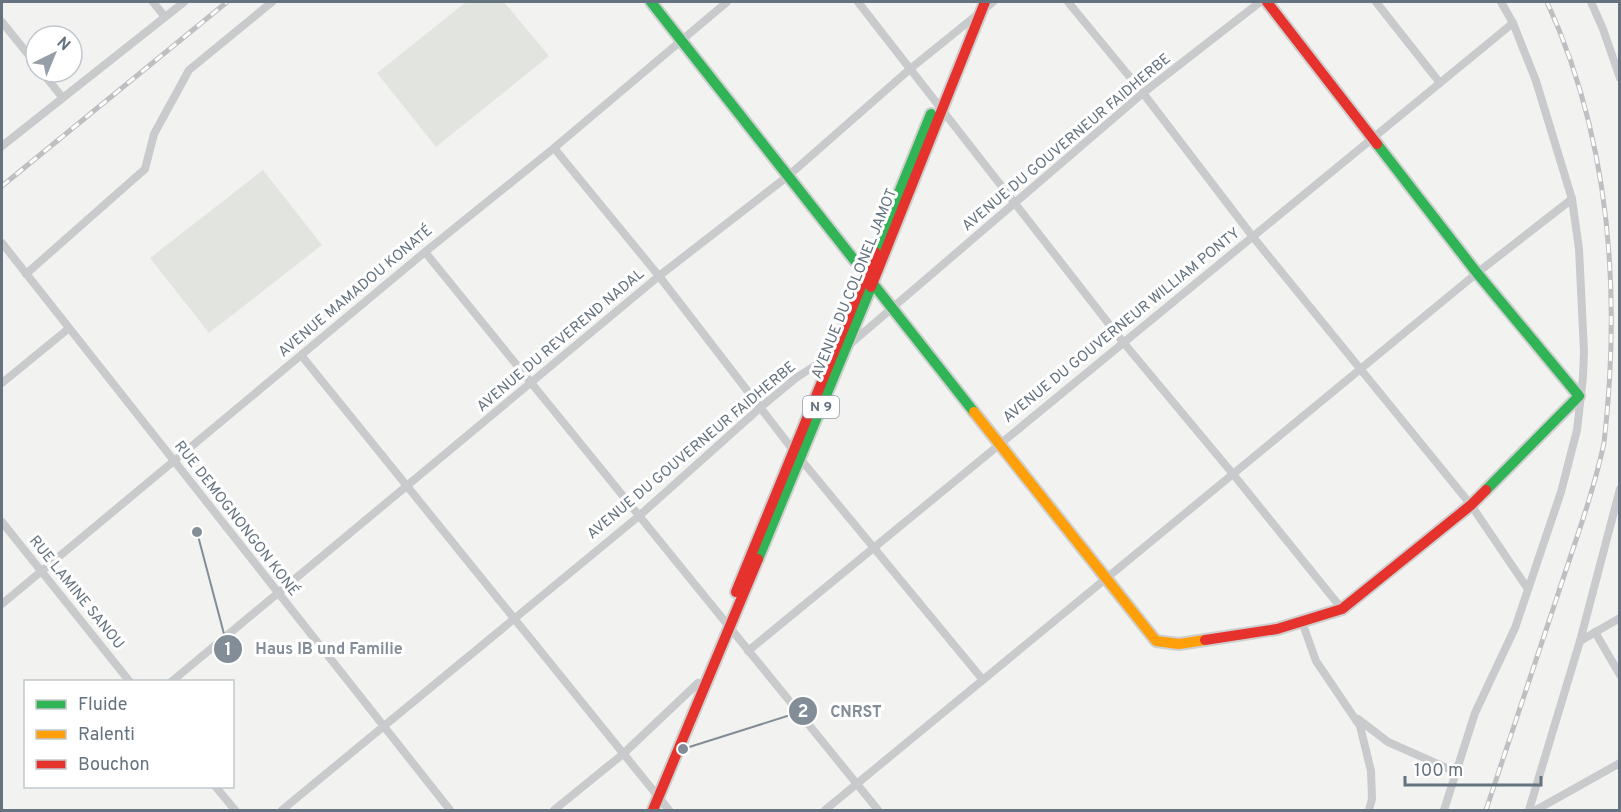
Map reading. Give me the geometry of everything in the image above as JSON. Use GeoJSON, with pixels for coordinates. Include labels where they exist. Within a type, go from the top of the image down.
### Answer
{"type":"FeatureCollection","features":[{"type":"Feature","properties":{"kind":"street"},"geometry":{"type":"LineString","coordinates":[[153,2],[165,17]]}},
{"type":"Feature","properties":{"kind":"street"},"geometry":{"type":"LineString","coordinates":[[2,146],[184,2]]}},
{"type":"Feature","properties":{"kind":"street"},"geometry":{"type":"LineString","coordinates":[[26,274],[145,169],[154,135],[189,70],[272,2]]}},
{"type":"Feature","properties":{"kind":"street"},"geometry":{"type":"LineString","coordinates":[[651,2],[1156,641],[1179,644],[1277,629],[1342,609],[1471,505],[1579,396]]}},
{"type":"Feature","properties":{"kind":"street","name":"AVENUE MAMADOU KONATÉ"},"geometry":{"type":"LineString","coordinates":[[2,604],[425,252],[554,148],[727,2]]}},
{"type":"Feature","properties":{"kind":"street"},"geometry":{"type":"LineString","coordinates":[[858,2],[1123,342],[1342,609]]}},
{"type":"Feature","properties":{"kind":"street"},"geometry":{"type":"LineString","coordinates":[[981,4],[993,2]]}},
{"type":"Feature","properties":{"kind":"street"},"geometry":{"type":"LineString","coordinates":[[1068,2],[1143,93],[1252,237],[1471,505],[1528,589]]}},
{"type":"Feature","properties":{"kind":"street","name":"AVENUE DU GOUVERNEUR FAIDHERBE"},"geometry":{"type":"LineString","coordinates":[[282,810],[639,516],[761,406],[796,378],[832,354],[844,349],[1143,93],[1260,2]]}},
{"type":"Feature","properties":{"kind":"street"},"geometry":{"type":"LineString","coordinates":[[1267,2],[1477,273],[1579,396]]}},
{"type":"Feature","properties":{"kind":"street"},"geometry":{"type":"LineString","coordinates":[[1376,2],[1440,82]]}},
{"type":"Feature","properties":{"kind":"street"},"geometry":{"type":"LineString","coordinates":[[1444,810],[1475,713],[1515,628],[1561,492],[1577,430],[1584,351],[1579,249],[1572,199],[1536,81],[1513,23],[1501,2]]}},
{"type":"Feature","properties":{"kind":"street"},"geometry":{"type":"LineString","coordinates":[[1591,2],[1619,76]]}},
{"type":"Feature","properties":{"kind":"street","name":"AVENUE DU COLONEL JAMOT"},"geometry":{"type":"LineString","coordinates":[[645,810],[656,794],[797,454],[872,284],[968,22],[981,4]]}},
{"type":"Feature","properties":{"kind":"street","name":"AVENUE DU COLONEL JAMOT"},"geometry":{"type":"LineString","coordinates":[[797,454],[832,354],[981,4]]}},
{"type":"Feature","properties":{"kind":"street"},"geometry":{"type":"LineString","coordinates":[[2,22],[24,49]]}},
{"type":"Feature","properties":{"kind":"street","name":"AVENUE DU REVEREND NADAL"},"geometry":{"type":"LineString","coordinates":[[172,680],[659,276],[788,176],[910,69],[968,22]]}},
{"type":"Feature","properties":{"kind":"street","name":"AVENUE DU GOUVERNEUR WILLIAM PONTY"},"geometry":{"type":"LineString","coordinates":[[748,651],[1513,23]]}},
{"type":"Feature","properties":{"kind":"street"},"geometry":{"type":"LineString","coordinates":[[52,84],[62,97]]}},
{"type":"Feature","properties":{"kind":"street"},"geometry":{"type":"LineString","coordinates":[[554,148],[659,276],[797,454],[983,680]]}},
{"type":"Feature","properties":{"kind":"street"},"geometry":{"type":"LineString","coordinates":[[825,810],[1477,273],[1572,199]]}},
{"type":"Feature","properties":{"kind":"street","name":"RUE DEMOGNONGON KONÉ"},"geometry":{"type":"LineString","coordinates":[[2,243],[450,810]]}},
{"type":"Feature","properties":{"kind":"street"},"geometry":{"type":"LineString","coordinates":[[425,252],[878,810]]}},
{"type":"Feature","properties":{"kind":"street"},"geometry":{"type":"LineString","coordinates":[[2,383],[68,329]]}},
{"type":"Feature","properties":{"kind":"street"},"geometry":{"type":"LineString","coordinates":[[301,355],[669,810]]}},
{"type":"Feature","properties":{"kind":"street"},"geometry":{"type":"LineString","coordinates":[[1528,810],[1580,640],[1620,489]]}},
{"type":"Feature","properties":{"kind":"street","name":"RUE LAMINE SANOU"},"geometry":{"type":"LineString","coordinates":[[2,522],[129,680]]}},
{"type":"Feature","properties":{"kind":"street"},"geometry":{"type":"LineString","coordinates":[[1580,640],[1620,618]]}},
{"type":"Feature","properties":{"kind":"street"},"geometry":{"type":"LineString","coordinates":[[1302,622],[1316,662],[1355,716],[1365,739],[1371,771],[1370,810]]}},
{"type":"Feature","properties":{"kind":"street","name":"AVENUE DU COLONEL JAMOT"},"geometry":{"type":"LineString","coordinates":[[653,810],[656,794],[698,683],[727,625]]}},
{"type":"Feature","properties":{"kind":"street"},"geometry":{"type":"LineString","coordinates":[[1595,632],[1620,675]]}},
{"type":"Feature","properties":{"kind":"street"},"geometry":{"type":"LineString","coordinates":[[554,810],[623,754],[698,683]]}},
{"type":"Feature","properties":{"kind":"street"},"geometry":{"type":"LineString","coordinates":[[1355,716],[1388,742],[1456,772]]}},
{"type":"Feature","properties":{"kind":"street"},"geometry":{"type":"LineString","coordinates":[[1536,810],[1620,763]]}},
{"type":"Feature","properties":{"kind":"street"},"geometry":{"type":"LineString","coordinates":[[217,788],[235,810]]}},
{"type":"Feature","properties":{"kind":"shaded area"},"geometry":{"type":"Polygon","coordinates":[[[466,2],[504,2],[549,56],[436,147],[377,73],[466,2]]]}},
{"type":"Feature","properties":{"kind":"shaded area"},"geometry":{"type":"Polygon","coordinates":[[[263,170],[322,245],[209,333],[150,258],[263,170]]]}},
{"type":"Feature","properties":{"kind":"railway"},"geometry":{"type":"LineString","coordinates":[[2,186],[227,2]]}},
{"type":"Feature","properties":{"kind":"railway"},"geometry":{"type":"LineString","coordinates":[[1486,810],[1595,481],[1604,443],[1609,387],[1610,274],[1606,218],[1597,162],[1585,108],[1568,54],[1547,2]]}},
{"type":"Feature","properties":{"kind":"traffic: fast"},"geometry":{"type":"LineString","coordinates":[[651,2],[974,412]]}},
{"type":"Feature","properties":{"kind":"traffic: fast"},"geometry":{"type":"LineString","coordinates":[[875,252],[931,114]]}},
{"type":"Feature","properties":{"kind":"traffic: fast"},"geometry":{"type":"LineString","coordinates":[[1377,144],[1477,273],[1579,396],[1486,490]]}},
{"type":"Feature","properties":{"kind":"traffic: fast"},"geometry":{"type":"LineString","coordinates":[[758,559],[871,287]]}},
{"type":"Feature","properties":{"kind":"traffic: slow"},"geometry":{"type":"LineString","coordinates":[[974,412],[1156,641],[1179,644],[1205,640]]}},
{"type":"Feature","properties":{"kind":"traffic: jam"},"geometry":{"type":"LineString","coordinates":[[871,287],[985,2]]}},
{"type":"Feature","properties":{"kind":"traffic: jam"},"geometry":{"type":"LineString","coordinates":[[1267,2],[1377,144]]}},
{"type":"Feature","properties":{"kind":"traffic: jam"},"geometry":{"type":"LineString","coordinates":[[736,592],[875,252]]}},
{"type":"Feature","properties":{"kind":"traffic: jam"},"geometry":{"type":"LineString","coordinates":[[1205,640],[1277,629],[1342,609],[1471,505],[1486,490]]}},
{"type":"Feature","properties":{"kind":"traffic: jam"},"geometry":{"type":"LineString","coordinates":[[653,810],[758,559]]}},
{"type":"Feature","properties":{"kind":"place","name":"Haus IB und Familie"},"geometry":{"type":"Point","coordinates":[197,532]}},
{"type":"Feature","properties":{"kind":"place","name":"CNRST"},"geometry":{"type":"Point","coordinates":[683,749]}}]}
